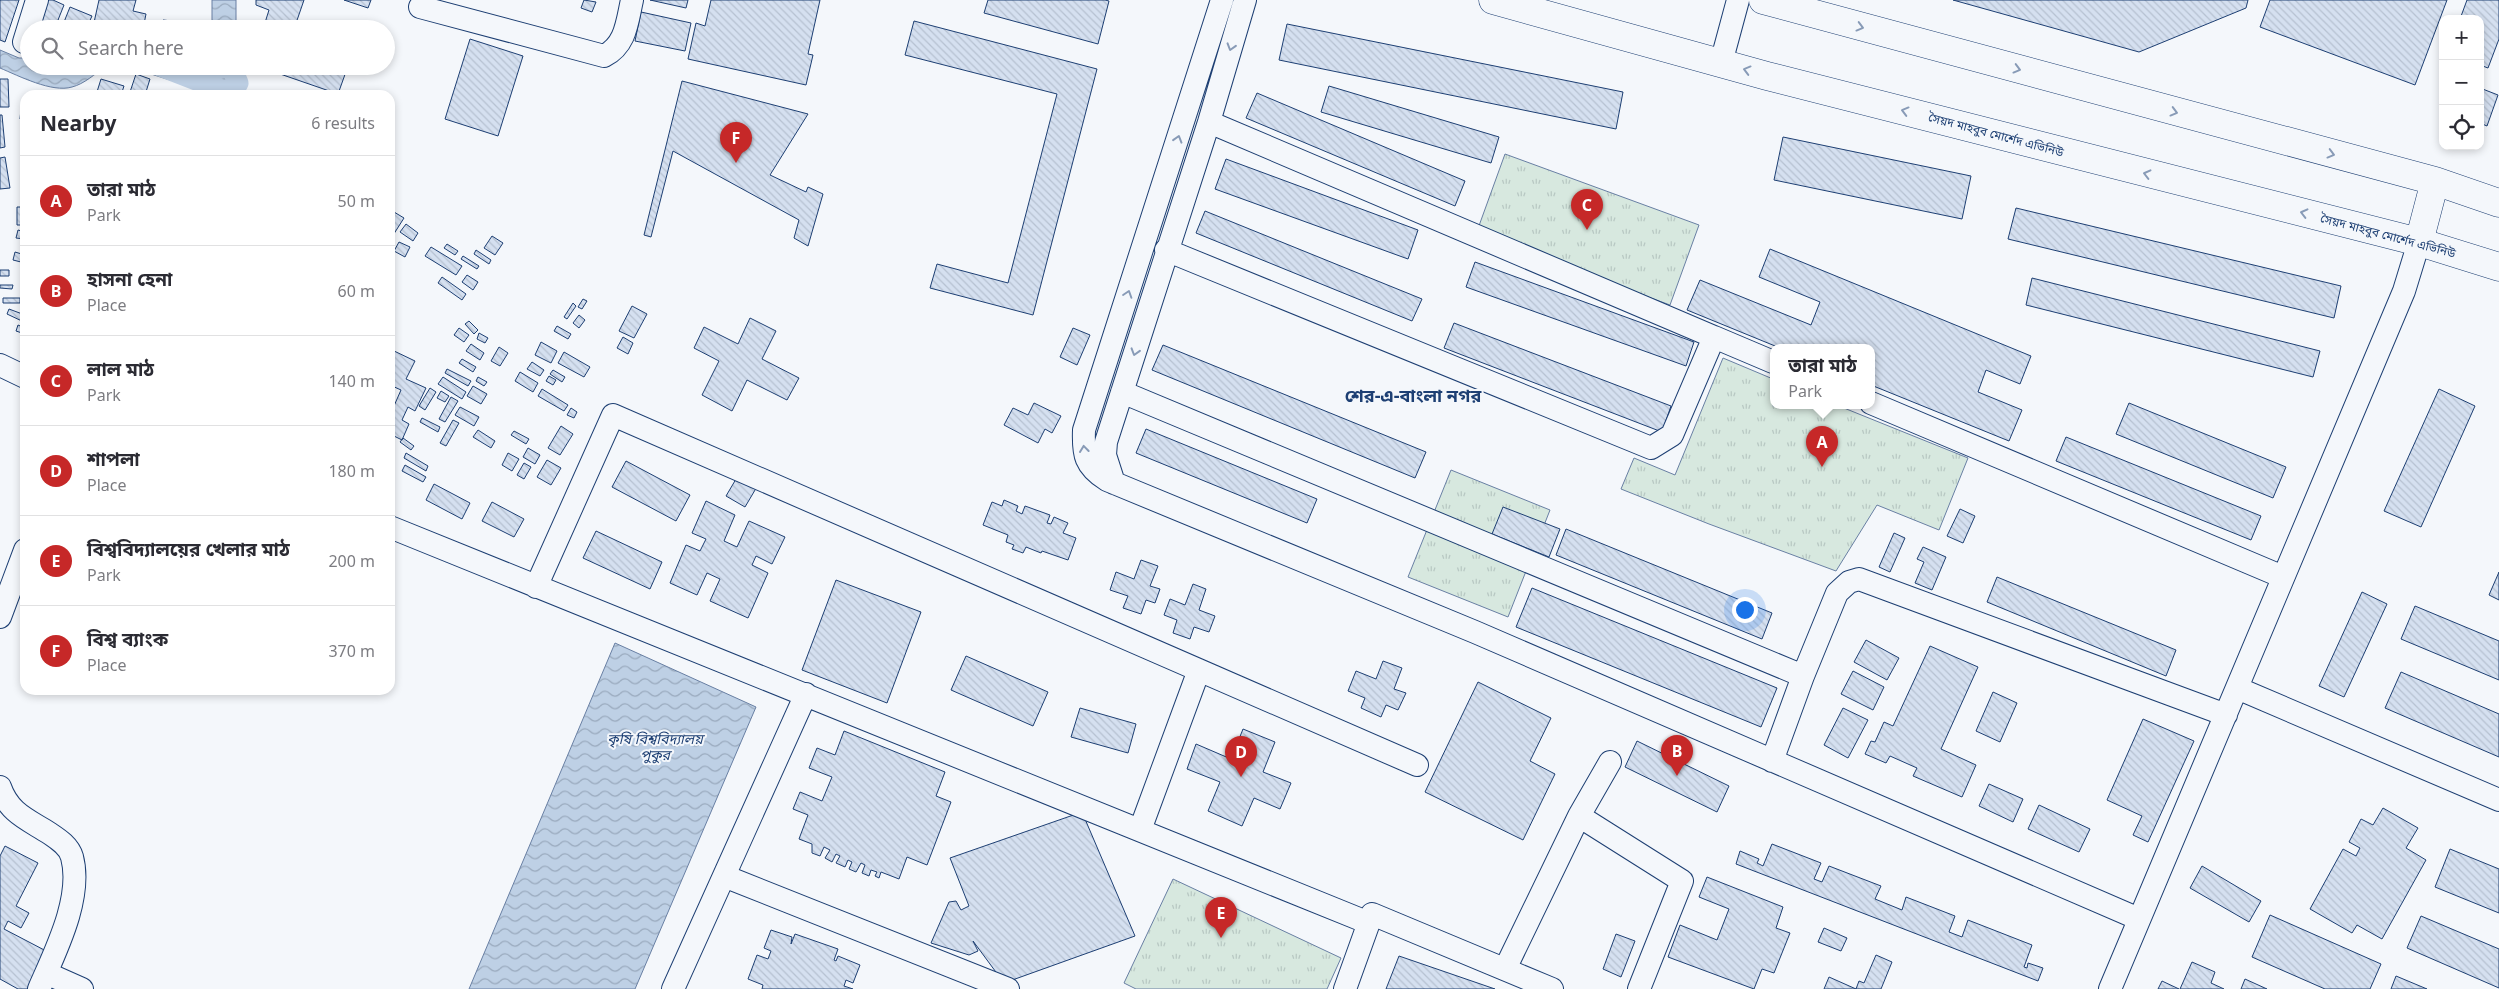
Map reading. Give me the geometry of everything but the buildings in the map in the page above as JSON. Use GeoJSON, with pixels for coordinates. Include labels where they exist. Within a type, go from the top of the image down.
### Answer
{"type":"FeatureCollection","features":[{"type":"Feature","properties":{"kind":"main road","name":"সৈয়দ মাহবুব মোর্শেদ এভিনিউ"},"geometry":{"type":"LineString","coordinates":[[1493,0],[1721,63],[2420,242],[2499,268]]}},
{"type":"Feature","properties":{"kind":"main road"},"geometry":{"type":"LineString","coordinates":[[1772,1],[1823,8],[2435,182],[2499,203]]}},
{"type":"Feature","properties":{"kind":"main road"},"geometry":{"type":"LineString","coordinates":[[2420,242],[2435,182]]}},
{"type":"Feature","properties":{"kind":"street"},"geometry":{"type":"LineString","coordinates":[[31,20],[37,0]]}},
{"type":"Feature","properties":{"kind":"street"},"geometry":{"type":"LineString","coordinates":[[420,7],[604,56],[615,51],[622,38],[632,0]]}},
{"type":"Feature","properties":{"kind":"street"},"geometry":{"type":"LineString","coordinates":[[1222,0],[1084,430],[1084,455],[1093,471],[1114,483],[1475,632],[2140,919]]}},
{"type":"Feature","properties":{"kind":"street"},"geometry":{"type":"LineString","coordinates":[[1114,483],[1105,455],[1106,442],[1245,0]]}},
{"type":"Feature","properties":{"kind":"street"},"geometry":{"type":"LineString","coordinates":[[1721,63],[1738,0]]}},
{"type":"Feature","properties":{"kind":"street"},"geometry":{"type":"LineString","coordinates":[[1208,122],[1770,361]]}},
{"type":"Feature","properties":{"kind":"street"},"geometry":{"type":"LineString","coordinates":[[1161,194],[1183,201]]}},
{"type":"Feature","properties":{"kind":"street"},"geometry":{"type":"LineString","coordinates":[[2110,989],[2404,291],[2420,242]]}},
{"type":"Feature","properties":{"kind":"street"},"geometry":{"type":"LineString","coordinates":[[1166,250],[1651,448],[1672,435],[1714,337]]}},
{"type":"Feature","properties":{"kind":"street"},"geometry":{"type":"LineString","coordinates":[[0,365],[20,375]]}},
{"type":"Feature","properties":{"kind":"street"},"geometry":{"type":"LineString","coordinates":[[1122,392],[1803,676]]}},
{"type":"Feature","properties":{"kind":"street"},"geometry":{"type":"LineString","coordinates":[[1875,405],[2283,576]]}},
{"type":"Feature","properties":{"kind":"street"},"geometry":{"type":"LineString","coordinates":[[536,587],[613,415],[1417,765]]}},
{"type":"Feature","properties":{"kind":"street"},"geometry":{"type":"LineString","coordinates":[[395,529],[1369,923]]}},
{"type":"Feature","properties":{"kind":"street"},"geometry":{"type":"LineString","coordinates":[[0,617],[20,563]]}},
{"type":"Feature","properties":{"kind":"street"},"geometry":{"type":"LineString","coordinates":[[1772,761],[1803,676],[1837,593],[1849,582],[1858,578],[2226,715]]}},
{"type":"Feature","properties":{"kind":"street"},"geometry":{"type":"LineString","coordinates":[[1140,830],[1199,670]]}},
{"type":"Feature","properties":{"kind":"street"},"geometry":{"type":"LineString","coordinates":[[2237,688],[2499,800]]}},
{"type":"Feature","properties":{"kind":"street"},"geometry":{"type":"LineString","coordinates":[[673,989],[806,694]]}},
{"type":"Feature","properties":{"kind":"street"},"geometry":{"type":"LineString","coordinates":[[1505,969],[1579,816],[1610,762]]}},
{"type":"Feature","properties":{"kind":"street"},"geometry":{"type":"LineString","coordinates":[[0,787],[14,812],[62,841],[72,856],[75,884],[70,909],[42,981],[82,989]]}},
{"type":"Feature","properties":{"kind":"street"},"geometry":{"type":"LineString","coordinates":[[1579,816],[1682,882],[1639,989]]}},
{"type":"Feature","properties":{"kind":"street"},"geometry":{"type":"LineString","coordinates":[[724,876],[1008,989]]}},
{"type":"Feature","properties":{"kind":"street"},"geometry":{"type":"LineString","coordinates":[[1345,989],[1372,914],[1552,989]]}},
{"type":"Feature","properties":{"kind":"green space"},"geometry":{"type":"Polygon","coordinates":[[[1505,154],[1699,225],[1670,305],[1476,234],[1505,154]]]}},
{"type":"Feature","properties":{"kind":"green space"},"geometry":{"type":"Polygon","coordinates":[[[1723,358],[1770,378],[1770,409],[1846,409],[1968,458],[1939,530],[1877,505],[1836,571],[1621,489],[1634,458],[1675,475],[1723,358]]]}},
{"type":"Feature","properties":{"kind":"green space"},"geometry":{"type":"Polygon","coordinates":[[[1451,470],[1550,510],[1508,617],[1408,577],[1451,470]]]}},
{"type":"Feature","properties":{"kind":"green space"},"geometry":{"type":"Polygon","coordinates":[[[1173,879],[1341,958],[1327,989],[1136,989],[1124,983],[1173,879]]]}},
{"type":"Feature","properties":{"kind":"water"},"geometry":{"type":"Polygon","coordinates":[[[212,0],[236,0],[236,20],[212,20],[212,0]]]}},
{"type":"Feature","properties":{"kind":"water"},"geometry":{"type":"Polygon","coordinates":[[[0,50],[20,58],[20,75],[93,75],[76,86],[55,88],[36,83],[0,68],[0,50]]]}},
{"type":"Feature","properties":{"kind":"water"},"geometry":{"type":"Polygon","coordinates":[[[154,75],[236,75],[235,90],[201,90],[154,75]]]}},
{"type":"Feature","properties":{"kind":"water","name":"কৃষি বিশ্ববিদ্যালয় পুকুর"},"geometry":{"type":"Polygon","coordinates":[[[615,643],[756,707],[635,989],[469,989],[615,643]]]}},
{"type":"Feature","properties":{"kind":"waterway"},"geometry":{"type":"LineString","coordinates":[[183,75],[222,90]]}},
{"type":"Feature","properties":{"kind":"waterway"},"geometry":{"type":"LineString","coordinates":[[234,90],[238,83],[235,75]]}},
{"type":"Feature","properties":{"kind":"place","name":"বিশ্ব ব্যাংক"},"geometry":{"type":"Point","coordinates":[736,163]}},
{"type":"Feature","properties":{"kind":"place","name":"লাল মাঠ"},"geometry":{"type":"Point","coordinates":[1587,230]}},
{"type":"Feature","properties":{"kind":"place","name":"তারা মাঠ"},"geometry":{"type":"Point","coordinates":[1822,467]}},
{"type":"Feature","properties":{"kind":"place","name":"হাসনা হেনা"},"geometry":{"type":"Point","coordinates":[1677,776]}},
{"type":"Feature","properties":{"kind":"place","name":"শাপলা"},"geometry":{"type":"Point","coordinates":[1241,777]}},
{"type":"Feature","properties":{"kind":"place","name":"বিশ্ববিদ্যালয়ের খেলার মাঠ"},"geometry":{"type":"Point","coordinates":[1221,938]}},
{"type":"Feature","properties":{"kind":"district","name":"শের-এ-বাংলা নগর"},"geometry":{"type":"Point","coordinates":[1413,396]}}]}
